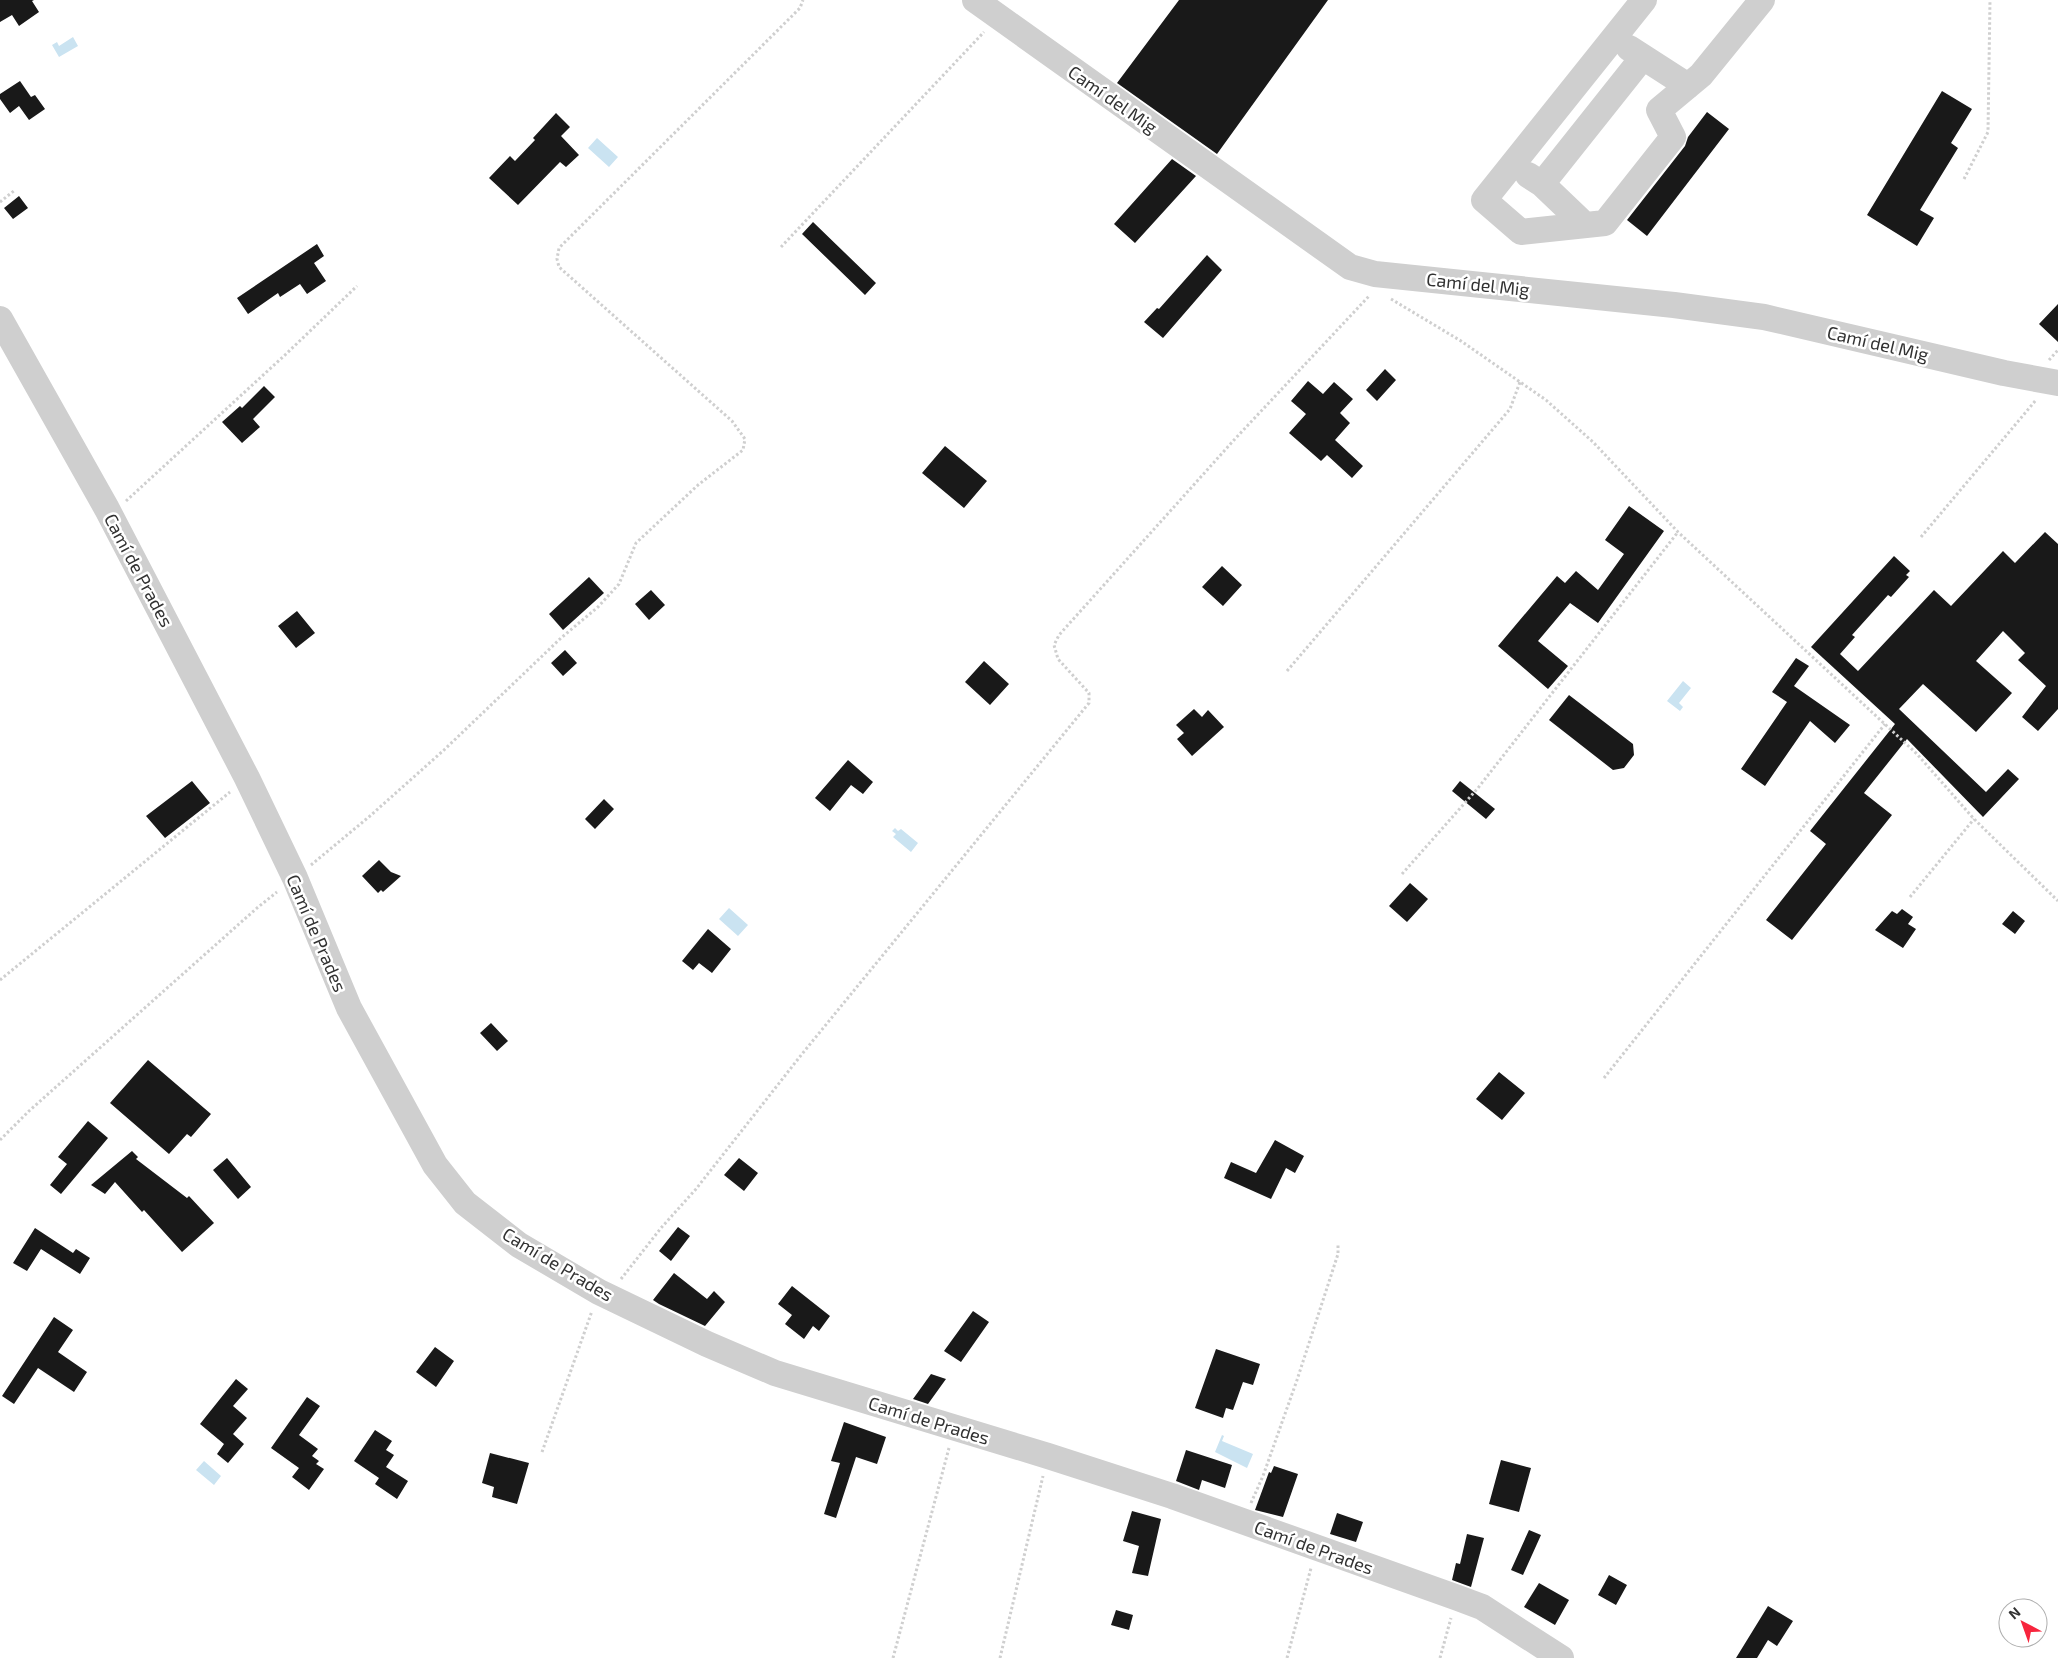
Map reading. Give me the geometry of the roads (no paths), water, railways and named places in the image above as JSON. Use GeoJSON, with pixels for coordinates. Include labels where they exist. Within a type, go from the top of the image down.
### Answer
{"type":"FeatureCollection","features":[{"type":"Feature","properties":{"kind":"street","name":"Camí del Mig"},"geometry":{"type":"LineString","coordinates":[[975,0],[1350,267],[1375,282],[1664,304],[1764,317],[2004,373],[2054,382]]}},
{"type":"Feature","properties":{"kind":"street"},"geometry":{"type":"LineString","coordinates":[[1644,0],[1484,200],[1521,232],[1605,223],[1673,138],[1659,110],[1701,75],[1762,0]]}},
{"type":"Feature","properties":{"kind":"street"},"geometry":{"type":"LineString","coordinates":[[1614,38],[1688,86]]}},
{"type":"Feature","properties":{"kind":"street"},"geometry":{"type":"LineString","coordinates":[[1542,184],[1643,57]]}},
{"type":"Feature","properties":{"kind":"street"},"geometry":{"type":"LineString","coordinates":[[1513,164],[1542,184],[1585,225]]}},
{"type":"Feature","properties":{"kind":"street","name":"Camí de Prades"},"geometry":{"type":"LineString","coordinates":[[0,319],[107,509],[247,778],[262,813],[295,878],[349,1008],[435,1165],[465,1204],[519,1245],[604,1293],[707,1344],[775,1373],[1048,1456],[1242,1521],[1458,1598],[1482,1607],[1561,1658]]}},
{"type":"Feature","properties":{"kind":"water"},"geometry":{"type":"Polygon","coordinates":[[[73,37],[78,46],[59,57],[52,45],[57,42],[59,46],[73,37]]]}},
{"type":"Feature","properties":{"kind":"water"},"geometry":{"type":"Polygon","coordinates":[[[597,138],[618,157],[609,167],[588,148],[597,138]]]}},
{"type":"Feature","properties":{"kind":"water"},"geometry":{"type":"Polygon","coordinates":[[[1683,681],[1691,688],[1679,703],[1683,707],[1680,711],[1667,701],[1683,681]]]}},
{"type":"Feature","properties":{"kind":"water"},"geometry":{"type":"Polygon","coordinates":[[[895,828],[898,831],[901,829],[918,843],[911,852],[893,837],[896,834],[892,831],[895,828]]]}},
{"type":"Feature","properties":{"kind":"water"},"geometry":{"type":"Polygon","coordinates":[[[729,908],[748,925],[738,936],[719,919],[729,908]]]}},
{"type":"Feature","properties":{"kind":"water"},"geometry":{"type":"Polygon","coordinates":[[[1222,1435],[1224,1436],[1222,1441],[1253,1454],[1247,1468],[1215,1452],[1222,1435]]]}},
{"type":"Feature","properties":{"kind":"water"},"geometry":{"type":"Polygon","coordinates":[[[204,1461],[221,1476],[214,1485],[196,1470],[204,1461]]]}}]}
